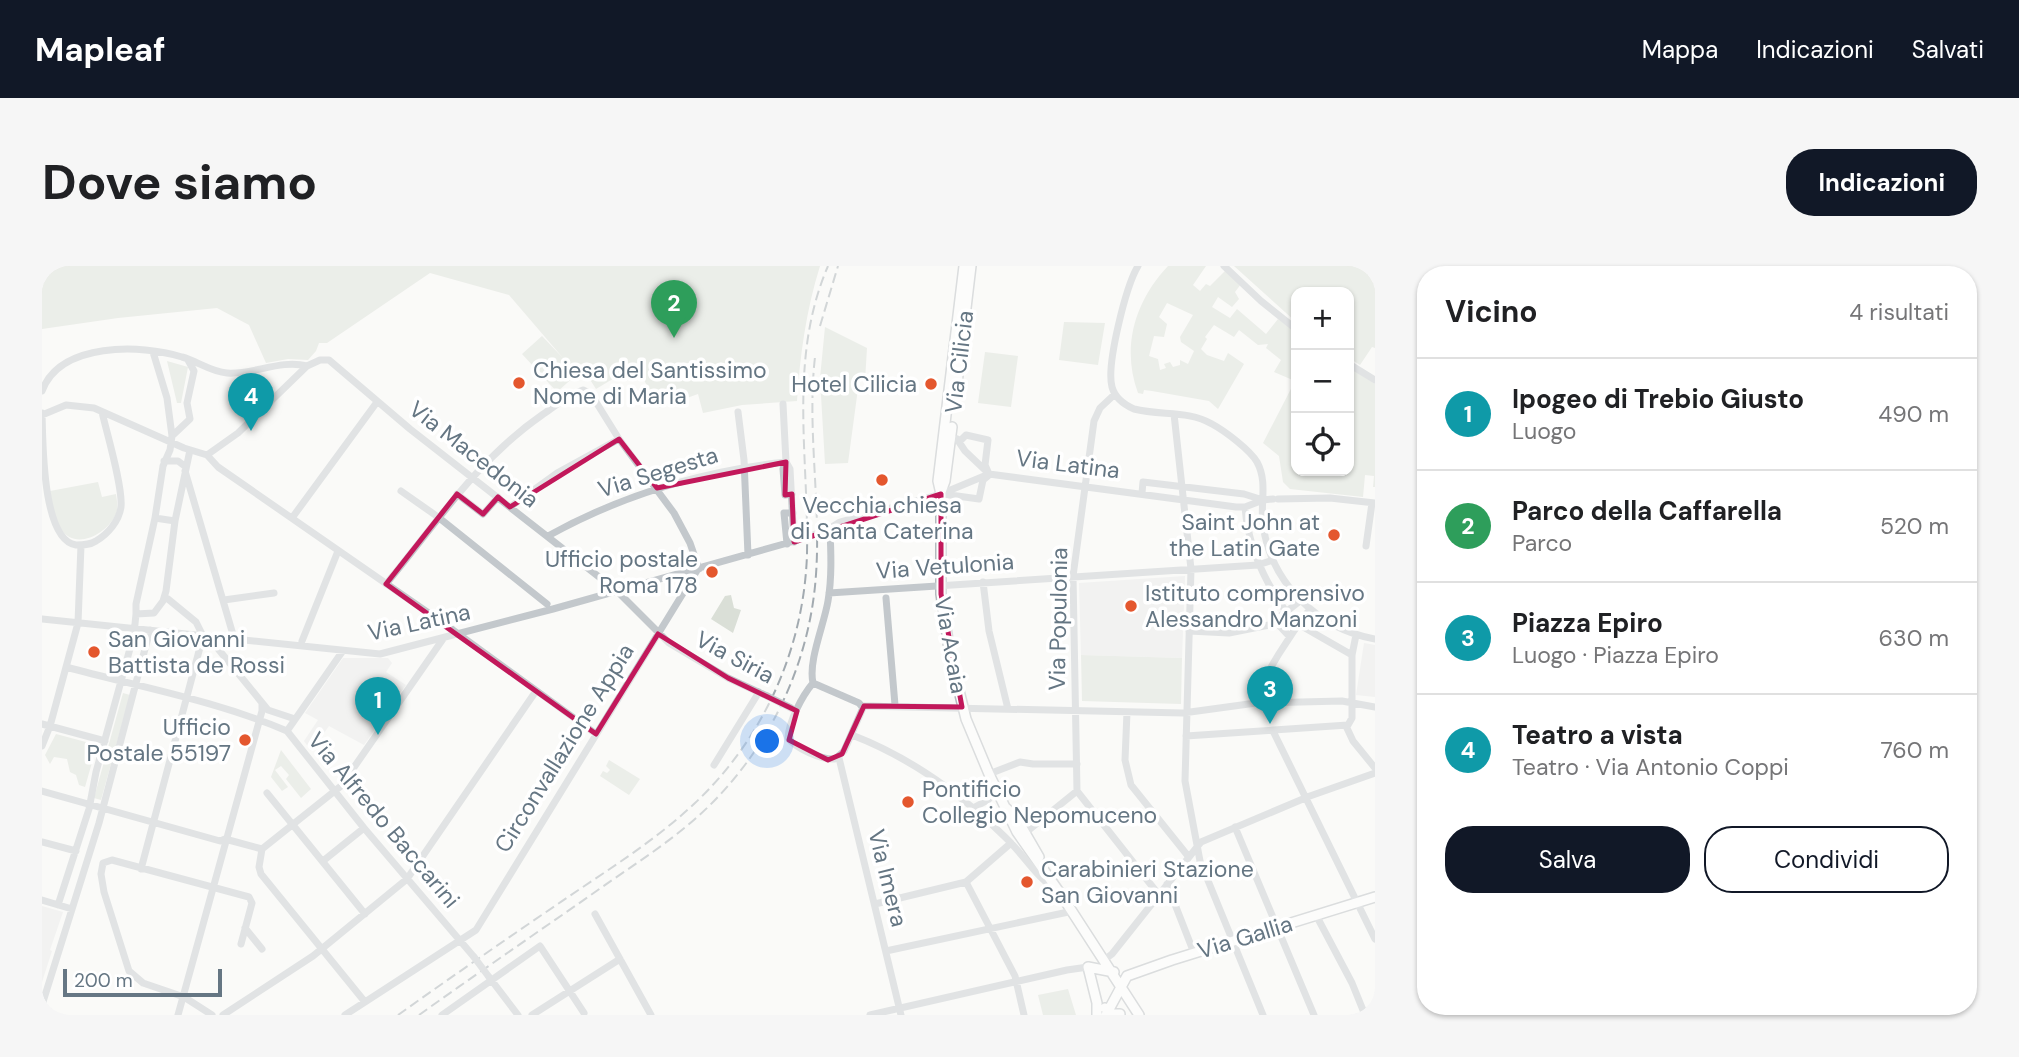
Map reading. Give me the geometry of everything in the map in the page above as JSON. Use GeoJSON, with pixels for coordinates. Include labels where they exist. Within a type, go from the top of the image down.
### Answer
{"type":"FeatureCollection","features":[{"type":"Feature","properties":{"kind":"main road","name":"Via Cilicia"},"geometry":{"type":"LineString","coordinates":[[946,453],[964,266]]}},
{"type":"Feature","properties":{"kind":"main road","name":"Via Cilicia"},"geometry":{"type":"LineString","coordinates":[[946,453],[952,424],[971,266]]}},
{"type":"Feature","properties":{"kind":"main road","name":"Via Acaia"},"geometry":{"type":"LineString","coordinates":[[946,453],[939,481],[940,586],[950,654],[962,708],[1005,806]]}},
{"type":"Feature","properties":{"kind":"main road"},"geometry":{"type":"LineString","coordinates":[[1005,806],[1026,832],[1042,866]]}},
{"type":"Feature","properties":{"kind":"main road"},"geometry":{"type":"LineString","coordinates":[[1005,806],[1017,832],[1073,911],[1136,1011],[1120,1015],[1107,1013],[1096,1001]]}},
{"type":"Feature","properties":{"kind":"main road","name":"Via Gallia"},"geometry":{"type":"LineString","coordinates":[[1127,976],[1375,897]]}},
{"type":"Feature","properties":{"kind":"main road"},"geometry":{"type":"LineString","coordinates":[[1088,967],[1104,960]]}},
{"type":"Feature","properties":{"kind":"main road"},"geometry":{"type":"LineString","coordinates":[[1088,967],[1127,976],[1107,1013]]}},
{"type":"Feature","properties":{"kind":"main road"},"geometry":{"type":"LineString","coordinates":[[1088,967],[1097,1015]]}},
{"type":"Feature","properties":{"kind":"street"},"geometry":{"type":"LineString","coordinates":[[1138,266],[1125,297],[1113,358],[1111,380],[1115,394],[1127,406],[1135,409],[1196,417],[1213,425],[1254,458],[1262,477],[1263,526],[1273,560],[1287,585],[1300,601],[1332,625],[1375,639]]}},
{"type":"Feature","properties":{"kind":"street"},"geometry":{"type":"LineString","coordinates":[[1224,266],[1291,325]]}},
{"type":"Feature","properties":{"kind":"street"},"geometry":{"type":"LineString","coordinates":[[42,391],[48,378],[57,369],[82,356],[123,348],[186,358],[226,373],[249,372],[288,364],[307,366]]}},
{"type":"Feature","properties":{"kind":"street"},"geometry":{"type":"LineString","coordinates":[[153,352],[167,398],[172,439]]}},
{"type":"Feature","properties":{"kind":"street"},"geometry":{"type":"LineString","coordinates":[[58,905],[90,801],[134,628],[136,604],[155,519],[164,461],[172,439],[190,419],[187,404],[194,371],[186,358]]}},
{"type":"Feature","properties":{"kind":"street","name":"Via Macedonia"},"geometry":{"type":"LineString","coordinates":[[307,366],[320,360],[329,360],[377,402],[617,592],[658,633]]}},
{"type":"Feature","properties":{"kind":"street"},"geometry":{"type":"LineString","coordinates":[[207,455],[238,433],[307,366]]}},
{"type":"Feature","properties":{"kind":"street"},"geometry":{"type":"LineString","coordinates":[[1354,367],[1375,380]]}},
{"type":"Feature","properties":{"kind":"street"},"geometry":{"type":"LineString","coordinates":[[386,584],[471,477],[519,431],[575,393],[586,390],[681,526],[699,569],[829,530],[840,522],[940,494],[989,474]]}},
{"type":"Feature","properties":{"kind":"street","name":"Via Populonia"},"geometry":{"type":"LineString","coordinates":[[1077,791],[1073,576],[1095,418],[1100,408],[1115,394]]}},
{"type":"Feature","properties":{"kind":"street"},"geometry":{"type":"LineString","coordinates":[[292,518],[377,402]]}},
{"type":"Feature","properties":{"kind":"street"},"geometry":{"type":"LineString","coordinates":[[783,404],[785,495],[792,494],[793,513],[784,513],[793,542]]}},
{"type":"Feature","properties":{"kind":"street"},"geometry":{"type":"LineString","coordinates":[[102,412],[119,486],[120,508],[114,524],[94,543],[81,545],[63,540],[54,529],[48,514],[42,414],[66,405],[89,407],[102,412],[172,439],[190,450],[207,455],[218,467],[596,734]]}},
{"type":"Feature","properties":{"kind":"street"},"geometry":{"type":"LineString","coordinates":[[738,412],[745,467],[748,555]]}},
{"type":"Feature","properties":{"kind":"street"},"geometry":{"type":"LineString","coordinates":[[1174,414],[1191,569],[1185,781],[1201,865],[1263,1015]]}},
{"type":"Feature","properties":{"kind":"street"},"geometry":{"type":"LineString","coordinates":[[952,424],[965,451],[989,474]]}},
{"type":"Feature","properties":{"kind":"street"},"geometry":{"type":"LineString","coordinates":[[959,442],[966,435],[988,440],[985,465],[989,474]]}},
{"type":"Feature","properties":{"kind":"street"},"geometry":{"type":"LineString","coordinates":[[510,507],[557,473],[619,439]]}},
{"type":"Feature","properties":{"kind":"street"},"geometry":{"type":"LineString","coordinates":[[946,453],[960,448],[965,451]]}},
{"type":"Feature","properties":{"kind":"street"},"geometry":{"type":"LineString","coordinates":[[136,614],[153,613],[164,598],[175,522],[190,450]]}},
{"type":"Feature","properties":{"kind":"street"},"geometry":{"type":"LineString","coordinates":[[164,461],[178,461],[185,469],[234,638]]}},
{"type":"Feature","properties":{"kind":"street","name":"Via Segesta"},"geometry":{"type":"LineString","coordinates":[[548,536],[600,509],[657,488],[745,467],[786,462]]}},
{"type":"Feature","properties":{"kind":"street"},"geometry":{"type":"LineString","coordinates":[[940,494],[979,499],[983,480],[989,474]]}},
{"type":"Feature","properties":{"kind":"street","name":"Via Latina"},"geometry":{"type":"LineString","coordinates":[[989,474],[1236,507],[1245,507],[1263,499]]}},
{"type":"Feature","properties":{"kind":"street","name":"Via Latina"},"geometry":{"type":"LineString","coordinates":[[1142,493],[1143,482],[1237,493],[1263,499]]}},
{"type":"Feature","properties":{"kind":"street"},"geometry":{"type":"LineString","coordinates":[[401,491],[547,604]]}},
{"type":"Feature","properties":{"kind":"street"},"geometry":{"type":"LineString","coordinates":[[1236,507],[1240,500],[1237,493]]}},
{"type":"Feature","properties":{"kind":"street"},"geometry":{"type":"LineString","coordinates":[[457,494],[483,514],[498,497]]}},
{"type":"Feature","properties":{"kind":"street"},"geometry":{"type":"LineString","coordinates":[[1263,499],[1330,498],[1373,503],[1366,545]]}},
{"type":"Feature","properties":{"kind":"street"},"geometry":{"type":"LineString","coordinates":[[1245,507],[1258,565],[1287,613]]}},
{"type":"Feature","properties":{"kind":"street"},"geometry":{"type":"LineString","coordinates":[[155,519],[175,522]]}},
{"type":"Feature","properties":{"kind":"street"},"geometry":{"type":"LineString","coordinates":[[829,530],[829,593],[822,631],[811,667],[813,683],[794,709],[788,732],[790,741],[825,759],[839,758],[861,716],[862,706]]}},
{"type":"Feature","properties":{"kind":"street"},"geometry":{"type":"LineString","coordinates":[[42,746],[78,623],[81,545]]}},
{"type":"Feature","properties":{"kind":"street"},"geometry":{"type":"LineString","coordinates":[[302,641],[338,551]]}},
{"type":"Feature","properties":{"kind":"street","name":"Via Vetulonia"},"geometry":{"type":"LineString","coordinates":[[829,593],[1258,565],[1273,560]]}},
{"type":"Feature","properties":{"kind":"street","name":"Via Latina"},"geometry":{"type":"LineString","coordinates":[[42,619],[380,654],[699,569]]}},
{"type":"Feature","properties":{"kind":"street","name":"Circonvallazione Appia"},"geometry":{"type":"LineString","coordinates":[[461,941],[475,931],[699,569]]}},
{"type":"Feature","properties":{"kind":"street"},"geometry":{"type":"LineString","coordinates":[[673,576],[687,586]]}},
{"type":"Feature","properties":{"kind":"street"},"geometry":{"type":"LineString","coordinates":[[983,582],[989,631],[1008,709]]}},
{"type":"Feature","properties":{"kind":"street"},"geometry":{"type":"LineString","coordinates":[[223,600],[274,593]]}},
{"type":"Feature","properties":{"kind":"street"},"geometry":{"type":"LineString","coordinates":[[886,598],[895,705]]}},
{"type":"Feature","properties":{"kind":"street"},"geometry":{"type":"LineString","coordinates":[[169,599],[197,622],[262,704],[272,713],[295,719]]}},
{"type":"Feature","properties":{"kind":"street"},"geometry":{"type":"LineString","coordinates":[[1189,631],[1239,632],[1269,625],[1300,601]]}},
{"type":"Feature","properties":{"kind":"street"},"geometry":{"type":"LineString","coordinates":[[1256,703],[1259,692],[1290,637],[1310,609]]}},
{"type":"Feature","properties":{"kind":"street"},"geometry":{"type":"LineString","coordinates":[[1276,622],[1290,637]]}},
{"type":"Feature","properties":{"kind":"street"},"geometry":{"type":"LineString","coordinates":[[1298,624],[1352,655]]}},
{"type":"Feature","properties":{"kind":"street"},"geometry":{"type":"LineString","coordinates":[[42,1004],[104,804],[150,630]]}},
{"type":"Feature","properties":{"kind":"street","name":"Via Siria"},"geometry":{"type":"LineString","coordinates":[[658,633],[669,643],[712,669],[794,709]]}},
{"type":"Feature","properties":{"kind":"street"},"geometry":{"type":"LineString","coordinates":[[1186,736],[1346,726],[1352,718],[1352,655],[1356,635]]}},
{"type":"Feature","properties":{"kind":"street"},"geometry":{"type":"LineString","coordinates":[[141,869],[207,636]]}},
{"type":"Feature","properties":{"kind":"street"},"geometry":{"type":"LineString","coordinates":[[365,1002],[260,872],[262,849],[343,783],[443,639]]}},
{"type":"Feature","properties":{"kind":"street"},"geometry":{"type":"LineString","coordinates":[[66,667],[259,719],[287,731],[342,652]]}},
{"type":"Feature","properties":{"kind":"street"},"geometry":{"type":"LineString","coordinates":[[813,683],[862,706],[1127,712],[1187,712],[1256,703],[1351,703],[1375,707]]}},
{"type":"Feature","properties":{"kind":"street"},"geometry":{"type":"LineString","coordinates":[[223,1015],[323,949],[407,879],[536,691]]}},
{"type":"Feature","properties":{"kind":"street"},"geometry":{"type":"LineString","coordinates":[[714,765],[759,692]]}},
{"type":"Feature","properties":{"kind":"street"},"geometry":{"type":"LineString","coordinates":[[178,1015],[262,704]]}},
{"type":"Feature","properties":{"kind":"street"},"geometry":{"type":"LineString","coordinates":[[1127,712],[1125,760],[1129,780],[1139,797],[1187,857]]}},
{"type":"Feature","properties":{"kind":"street"},"geometry":{"type":"LineString","coordinates":[[46,725],[105,741]]}},
{"type":"Feature","properties":{"kind":"street"},"geometry":{"type":"LineString","coordinates":[[1104,960],[1198,844],[1375,771],[1353,741],[1346,726]]}},
{"type":"Feature","properties":{"kind":"street","name":"Via Alfredo Baccarini"},"geometry":{"type":"LineString","coordinates":[[287,731],[364,828],[461,941],[518,1015]]}},
{"type":"Feature","properties":{"kind":"street"},"geometry":{"type":"LineString","coordinates":[[1273,731],[1375,939]]}},
{"type":"Feature","properties":{"kind":"street"},"geometry":{"type":"LineString","coordinates":[[852,735],[901,759],[973,808],[1012,844],[1042,866]]}},
{"type":"Feature","properties":{"kind":"street","name":"Via Imera"},"geometry":{"type":"LineString","coordinates":[[839,758],[900,1012]]}},
{"type":"Feature","properties":{"kind":"street"},"geometry":{"type":"LineString","coordinates":[[989,774],[1020,762],[1041,765],[1077,764]]}},
{"type":"Feature","properties":{"kind":"street"},"geometry":{"type":"LineString","coordinates":[[973,808],[988,800],[996,790]]}},
{"type":"Feature","properties":{"kind":"street"},"geometry":{"type":"LineString","coordinates":[[42,791],[104,804],[153,822],[220,841],[225,839],[262,849]]}},
{"type":"Feature","properties":{"kind":"street"},"geometry":{"type":"LineString","coordinates":[[1026,832],[1077,791],[1159,895]]}},
{"type":"Feature","properties":{"kind":"street"},"geometry":{"type":"LineString","coordinates":[[267,793],[365,914]]}},
{"type":"Feature","properties":{"kind":"street"},"geometry":{"type":"LineString","coordinates":[[1236,827],[1314,1015]]}},
{"type":"Feature","properties":{"kind":"street"},"geometry":{"type":"LineString","coordinates":[[323,861],[364,828]]}},
{"type":"Feature","properties":{"kind":"street"},"geometry":{"type":"LineString","coordinates":[[1175,841],[1194,832]]}},
{"type":"Feature","properties":{"kind":"street"},"geometry":{"type":"LineString","coordinates":[[42,842],[76,851]]}},
{"type":"Feature","properties":{"kind":"street"},"geometry":{"type":"LineString","coordinates":[[875,904],[966,882],[1012,844]]}},
{"type":"Feature","properties":{"kind":"street"},"geometry":{"type":"LineString","coordinates":[[1012,844],[1041,879],[1062,895]]}},
{"type":"Feature","properties":{"kind":"street"},"geometry":{"type":"LineString","coordinates":[[212,1015],[184,997],[144,984],[128,970],[102,880],[101,868],[107,860],[251,899],[242,944]]}},
{"type":"Feature","properties":{"kind":"street"},"geometry":{"type":"LineString","coordinates":[[966,882],[1017,981],[1024,1015]]}},
{"type":"Feature","properties":{"kind":"street"},"geometry":{"type":"LineString","coordinates":[[1167,884],[1194,953]]}},
{"type":"Feature","properties":{"kind":"street"},"geometry":{"type":"LineString","coordinates":[[42,900],[72,909]]}},
{"type":"Feature","properties":{"kind":"street"},"geometry":{"type":"LineString","coordinates":[[886,951],[1073,911]]}},
{"type":"Feature","properties":{"kind":"street"},"geometry":{"type":"LineString","coordinates":[[595,914],[651,1015]]}},
{"type":"Feature","properties":{"kind":"street"},"geometry":{"type":"LineString","coordinates":[[1316,915],[1352,982],[1365,1015]]}},
{"type":"Feature","properties":{"kind":"street"},"geometry":{"type":"LineString","coordinates":[[245,930],[262,949]]}},
{"type":"Feature","properties":{"kind":"street"},"geometry":{"type":"LineString","coordinates":[[345,1015],[461,941]]}},
{"type":"Feature","properties":{"kind":"street"},"geometry":{"type":"LineString","coordinates":[[442,1015],[490,978],[540,946],[584,1013]]}},
{"type":"Feature","properties":{"kind":"street"},"geometry":{"type":"LineString","coordinates":[[532,1015],[620,959]]}},
{"type":"Feature","properties":{"kind":"street"},"geometry":{"type":"LineString","coordinates":[[870,1015],[900,1012],[1017,981],[1088,967]]}},
{"type":"Feature","properties":{"kind":"highlighted area"},"geometry":{"type":"Polygon","coordinates":[[[619,439],[657,488],[786,462],[785,495],[792,494],[794,542],[941,494],[941,594],[962,707],[864,706],[842,754],[828,760],[789,740],[797,711],[728,678],[658,634],[596,734],[386,584],[457,494],[483,514],[498,497],[510,507],[619,439]]]}},
{"type":"Feature","properties":{"kind":"shaded area"},"geometry":{"type":"Polygon","coordinates":[[[42,266],[820,266],[804,333],[797,401],[742,405],[703,413],[698,394],[659,408],[636,365],[596,389],[589,378],[581,379],[577,374],[557,392],[522,354],[542,336],[563,358],[509,295],[430,273],[327,343],[319,343],[308,360],[288,359],[266,363],[249,325],[217,308],[42,329],[42,266]]]}},
{"type":"Feature","properties":{"kind":"shaded area"},"geometry":{"type":"Polygon","coordinates":[[[1168,266],[1206,266],[1193,285],[1200,291],[1206,284],[1210,286],[1226,270],[1241,284],[1235,292],[1239,299],[1232,307],[1218,297],[1212,307],[1230,318],[1237,309],[1266,334],[1278,319],[1291,328],[1291,379],[1274,372],[1281,360],[1266,348],[1268,344],[1258,345],[1239,330],[1234,337],[1214,325],[1205,337],[1207,339],[1201,349],[1207,355],[1224,361],[1228,353],[1244,364],[1218,409],[1209,401],[1144,390],[1143,394],[1138,393],[1133,376],[1131,342],[1134,325],[1147,294],[1168,266]],[[1167,303],[1159,317],[1167,324],[1164,337],[1154,336],[1149,356],[1158,359],[1160,370],[1166,368],[1164,364],[1170,362],[1173,367],[1180,365],[1180,360],[1188,364],[1194,351],[1181,342],[1180,337],[1193,315],[1167,303]]]}},
{"type":"Feature","properties":{"kind":"shaded area"},"geometry":{"type":"Polygon","coordinates":[[[1234,266],[1375,266],[1375,348],[1372,347],[1360,365],[1354,361],[1354,287],[1291,287],[1291,317],[1234,266]]]}},
{"type":"Feature","properties":{"kind":"shaded area"},"geometry":{"type":"Polygon","coordinates":[[[1064,322],[1105,323],[1098,365],[1059,360],[1064,322]]]}},
{"type":"Feature","properties":{"kind":"shaded area"},"geometry":{"type":"Polygon","coordinates":[[[825,327],[867,348],[865,381],[859,381],[848,463],[825,464],[820,378],[825,327]]]}},
{"type":"Feature","properties":{"kind":"shaded area"},"geometry":{"type":"Polygon","coordinates":[[[985,352],[1018,356],[1011,407],[978,403],[985,352]]]}},
{"type":"Feature","properties":{"kind":"shaded area"},"geometry":{"type":"Polygon","coordinates":[[[167,361],[188,367],[181,403],[177,403],[167,361]]]}},
{"type":"Feature","properties":{"kind":"shaded area"},"geometry":{"type":"Polygon","coordinates":[[[1354,370],[1375,384],[1375,487],[1374,476],[1365,475],[1363,497],[1290,489],[1283,482],[1279,456],[1263,443],[1291,389],[1291,476],[1354,476],[1354,370]]]}},
{"type":"Feature","properties":{"kind":"shaded area"},"geometry":{"type":"Polygon","coordinates":[[[98,482],[102,497],[116,494],[115,516],[98,534],[90,538],[74,539],[61,529],[50,491],[98,482]]]}},
{"type":"Feature","properties":{"kind":"shaded area","name":"Istituto comprensivo Alessandro Manzoni"},"geometry":{"type":"Polygon","coordinates":[[[1185,576],[1182,658],[1081,655],[1079,583],[1185,576]]]}},
{"type":"Feature","properties":{"kind":"shaded area"},"geometry":{"type":"Polygon","coordinates":[[[731,595],[734,608],[741,610],[733,633],[711,619],[725,596],[731,595]]]}},
{"type":"Feature","properties":{"kind":"shaded area"},"geometry":{"type":"Polygon","coordinates":[[[1364,643],[1375,645],[1375,697],[1356,695],[1364,643]]]}},
{"type":"Feature","properties":{"kind":"shaded area"},"geometry":{"type":"Polygon","coordinates":[[[1081,655],[1182,658],[1181,704],[1082,701],[1081,655]]]}},
{"type":"Feature","properties":{"kind":"shaded area"},"geometry":{"type":"Polygon","coordinates":[[[343,658],[388,658],[392,663],[386,672],[406,685],[364,745],[329,726],[311,751],[304,741],[318,720],[305,713],[343,658]]]}},
{"type":"Feature","properties":{"kind":"shaded area"},"geometry":{"type":"Polygon","coordinates":[[[123,693],[130,695],[101,800],[94,798],[123,693]]]}},
{"type":"Feature","properties":{"kind":"shaded area"},"geometry":{"type":"Polygon","coordinates":[[[56,734],[97,745],[85,787],[79,785],[76,775],[70,772],[67,759],[54,757],[50,764],[45,755],[56,734]]]}},
{"type":"Feature","properties":{"kind":"shaded area"},"geometry":{"type":"Polygon","coordinates":[[[281,750],[311,789],[301,798],[286,779],[289,775],[281,766],[275,770],[288,787],[282,791],[271,777],[281,750]]]}},
{"type":"Feature","properties":{"kind":"shaded area"},"geometry":{"type":"Polygon","coordinates":[[[609,760],[640,779],[629,795],[600,776],[603,771],[607,773],[610,770],[606,766],[609,760]]]}},
{"type":"Feature","properties":{"kind":"shaded area"},"geometry":{"type":"Polygon","coordinates":[[[42,906],[63,912],[42,982],[42,906]]]}},
{"type":"Feature","properties":{"kind":"shaded area"},"geometry":{"type":"Polygon","coordinates":[[[1068,989],[1076,1015],[1043,1015],[1038,995],[1068,989]]]}},
{"type":"Feature","properties":{"kind":"railway"},"geometry":{"type":"LineString","coordinates":[[398,1015],[665,829],[720,777],[760,720],[788,657],[804,589],[807,554],[804,372],[808,336],[828,266]]}},
{"type":"Feature","properties":{"kind":"railway"},"geometry":{"type":"LineString","coordinates":[[820,326],[838,266]]}},
{"type":"Feature","properties":{"kind":"railway"},"geometry":{"type":"LineString","coordinates":[[419,1015],[682,830],[718,797],[739,772],[775,718],[800,658],[814,595],[817,565],[812,416],[815,357]]}},
{"type":"Feature","properties":{"kind":"place","name":"Parco della Caffarella"},"geometry":{"type":"Point","coordinates":[674,338]}},
{"type":"Feature","properties":{"kind":"place","name":"Chiesa del Santissimo Nome di Maria"},"geometry":{"type":"Point","coordinates":[519,383]}},
{"type":"Feature","properties":{"kind":"place","name":"Hotel Cilicia"},"geometry":{"type":"Point","coordinates":[931,384]}},
{"type":"Feature","properties":{"kind":"place","name":"Teatro a vista"},"geometry":{"type":"Point","coordinates":[251,431]}},
{"type":"Feature","properties":{"kind":"place","name":"Vecchia chiesa di Santa Caterina"},"geometry":{"type":"Point","coordinates":[882,480]}},
{"type":"Feature","properties":{"kind":"place","name":"Saint John at the Latin Gate"},"geometry":{"type":"Point","coordinates":[1334,535]}},
{"type":"Feature","properties":{"kind":"place","name":"Ufficio postale Roma 178"},"geometry":{"type":"Point","coordinates":[712,572]}},
{"type":"Feature","properties":{"kind":"place","name":"Istituto comprensivo Alessandro Manzoni"},"geometry":{"type":"Point","coordinates":[1131,606]}},
{"type":"Feature","properties":{"kind":"place","name":"San Giovanni Battista de Rossi"},"geometry":{"type":"Point","coordinates":[94,652]}},
{"type":"Feature","properties":{"kind":"place","name":"Piazza Epiro"},"geometry":{"type":"Point","coordinates":[1270,724]}},
{"type":"Feature","properties":{"kind":"place","name":"Ipogeo di Trebio Giusto"},"geometry":{"type":"Point","coordinates":[378,735]}},
{"type":"Feature","properties":{"kind":"place","name":"Ufficio Postale 55197"},"geometry":{"type":"Point","coordinates":[245,740]}},
{"type":"Feature","properties":{"kind":"place","name":"Pontificio Collegio Nepomuceno"},"geometry":{"type":"Point","coordinates":[908,802]}},
{"type":"Feature","properties":{"kind":"place","name":"Carabinieri Stazione San Giovanni"},"geometry":{"type":"Point","coordinates":[1027,882]}}]}
